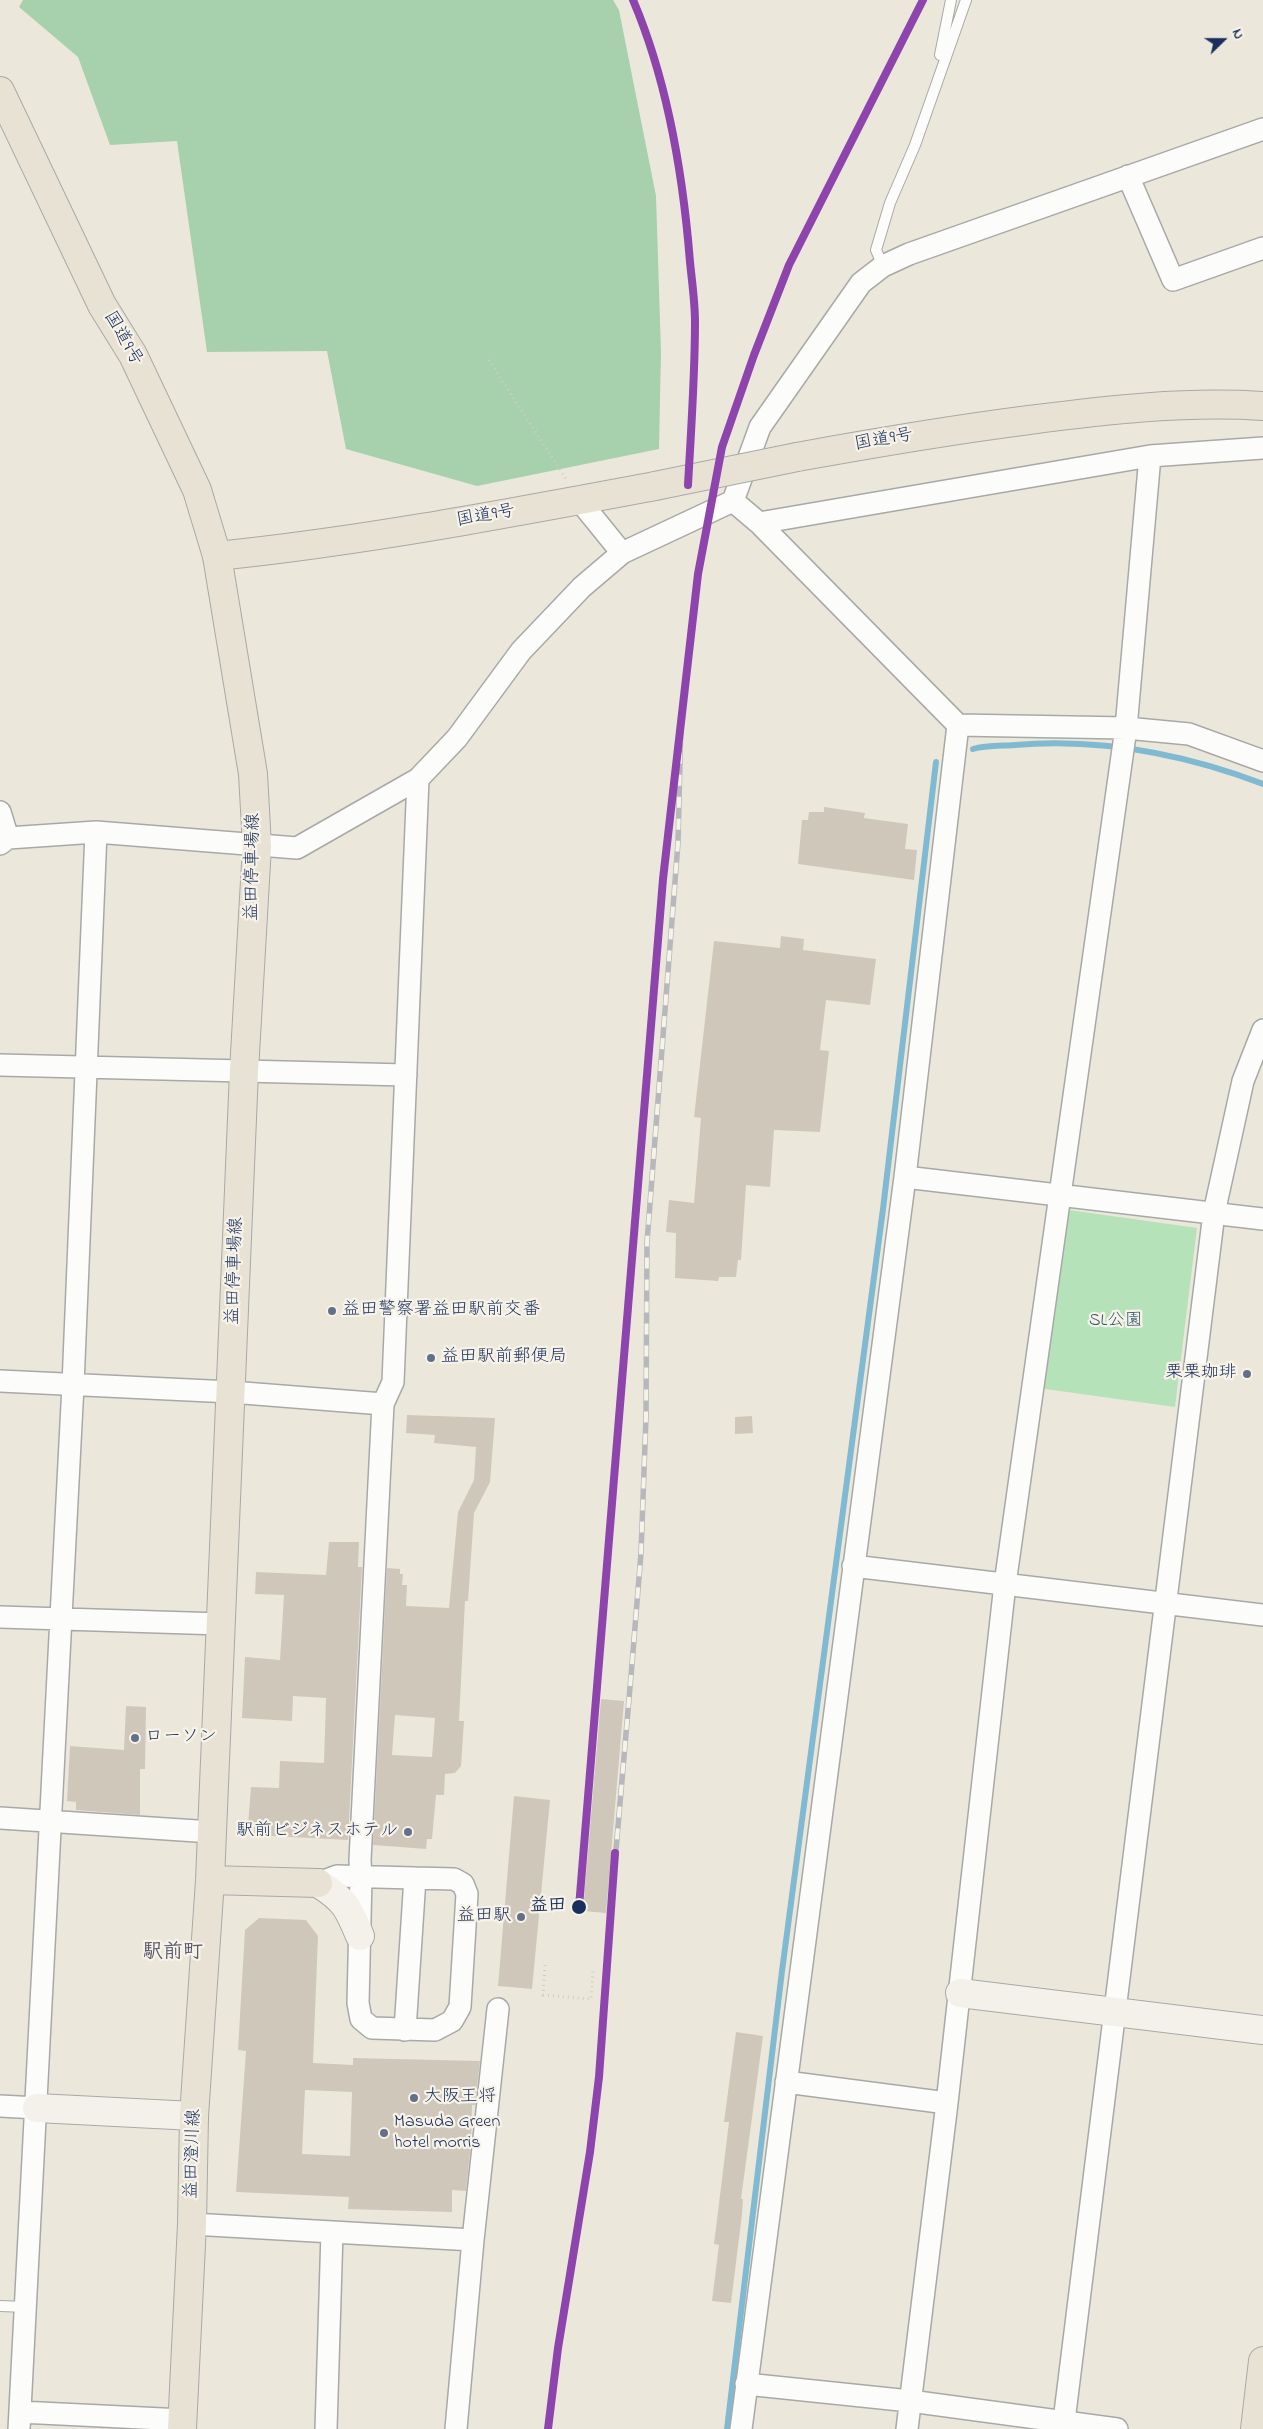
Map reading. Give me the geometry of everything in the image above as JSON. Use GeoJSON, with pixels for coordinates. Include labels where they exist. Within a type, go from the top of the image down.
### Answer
{"type":"FeatureCollection","features":[{"type":"Feature","properties":{"kind":"main road","name":"国道9号"},"geometry":{"type":"LineString","coordinates":[[0,91],[102,305],[132,355],[196,490],[217,556],[293,548],[579,500],[909,436],[1106,410],[1228,404],[1263,406]]}},
{"type":"Feature","properties":{"kind":"main road","name":"益田停車場線"},"geometry":{"type":"LineString","coordinates":[[210,1880],[244,1071],[257,846],[253,774],[217,556]]}},
{"type":"Feature","properties":{"kind":"main road"},"geometry":{"type":"LineString","coordinates":[[210,1880],[318,1883]]}},
{"type":"Feature","properties":{"kind":"main road","name":"益田澄川線"},"geometry":{"type":"LineString","coordinates":[[183,2425],[192,2224],[194,2116],[210,1880]]}},
{"type":"Feature","properties":{"kind":"main road"},"geometry":{"type":"LineString","coordinates":[[1255,2429],[1263,2361]]}},
{"type":"Feature","properties":{"kind":"street"},"geometry":{"type":"LineString","coordinates":[[3,830],[96,832],[297,848],[418,778],[458,738],[521,651],[582,587],[622,554],[733,501],[760,427],[861,283],[883,266],[909,254],[1263,129]]}},
{"type":"Feature","properties":{"kind":"street"},"geometry":{"type":"LineString","coordinates":[[1128,176],[1173,280],[1263,248]]}},
{"type":"Feature","properties":{"kind":"street"},"geometry":{"type":"LineString","coordinates":[[759,523],[1150,456],[1263,448]]}},
{"type":"Feature","properties":{"kind":"street"},"geometry":{"type":"LineString","coordinates":[[907,2429],[960,1993],[1005,1584],[1126,728],[1150,456]]}},
{"type":"Feature","properties":{"kind":"street"},"geometry":{"type":"LineString","coordinates":[[579,500],[622,554]]}},
{"type":"Feature","properties":{"kind":"street"},"geometry":{"type":"LineString","coordinates":[[733,501],[759,523],[958,725],[1126,728],[1189,734],[1263,762]]}},
{"type":"Feature","properties":{"kind":"street"},"geometry":{"type":"LineString","coordinates":[[741,2429],[853,1566],[906,1177],[958,725]]}},
{"type":"Feature","properties":{"kind":"street"},"geometry":{"type":"LineString","coordinates":[[318,1883],[337,1876],[361,1877],[454,1879],[463,1884],[467,1894],[460,2007],[452,2021],[435,2030],[372,2028],[361,2020],[358,2003],[361,1877],[360,1860],[383,1404],[393,1382],[418,778]]}},
{"type":"Feature","properties":{"kind":"street"},"geometry":{"type":"LineString","coordinates":[[96,832],[73,1385],[20,2420],[183,2425]]}},
{"type":"Feature","properties":{"kind":"street"},"geometry":{"type":"LineString","coordinates":[[1063,2425],[1214,1213],[1243,1081],[1263,1030]]}},
{"type":"Feature","properties":{"kind":"street"},"geometry":{"type":"LineString","coordinates":[[0,1064],[406,1075]]}},
{"type":"Feature","properties":{"kind":"street"},"geometry":{"type":"LineString","coordinates":[[906,1177],[1263,1219]]}},
{"type":"Feature","properties":{"kind":"street"},"geometry":{"type":"LineString","coordinates":[[0,1381],[230,1392],[383,1404]]}},
{"type":"Feature","properties":{"kind":"street"},"geometry":{"type":"LineString","coordinates":[[853,1566],[1263,1615]]}},
{"type":"Feature","properties":{"kind":"street"},"geometry":{"type":"LineString","coordinates":[[0,1617],[221,1624]]}},
{"type":"Feature","properties":{"kind":"street"},"geometry":{"type":"LineString","coordinates":[[0,1818],[212,1832]]}},
{"type":"Feature","properties":{"kind":"street"},"geometry":{"type":"LineString","coordinates":[[405,2030],[415,1878]]}},
{"type":"Feature","properties":{"kind":"street"},"geometry":{"type":"LineString","coordinates":[[318,1883],[339,1896],[350,1913],[360,1936]]}},
{"type":"Feature","properties":{"kind":"street"},"geometry":{"type":"LineString","coordinates":[[960,1993],[1263,2030]]}},
{"type":"Feature","properties":{"kind":"street"},"geometry":{"type":"LineString","coordinates":[[456,2429],[472,2240],[498,2009]]}},
{"type":"Feature","properties":{"kind":"street"},"geometry":{"type":"LineString","coordinates":[[786,2082],[947,2103]]}},
{"type":"Feature","properties":{"kind":"street"},"geometry":{"type":"LineString","coordinates":[[0,2106],[194,2116]]}},
{"type":"Feature","properties":{"kind":"street"},"geometry":{"type":"LineString","coordinates":[[192,2224],[472,2240]]}},
{"type":"Feature","properties":{"kind":"street"},"geometry":{"type":"LineString","coordinates":[[326,2429],[332,2232]]}},
{"type":"Feature","properties":{"kind":"street"},"geometry":{"type":"LineString","coordinates":[[746,2384],[910,2401],[1063,2425],[1117,2429]]}},
{"type":"Feature","properties":{"kind":"lane"},"geometry":{"type":"LineString","coordinates":[[933,91],[950,0]]}},
{"type":"Feature","properties":{"kind":"lane"},"geometry":{"type":"LineString","coordinates":[[883,266],[876,250],[890,203],[915,145],[966,0]]}},
{"type":"Feature","properties":{"kind":"lane"},"geometry":{"type":"LineString","coordinates":[[0,2306],[26,2307]]}},
{"type":"Feature","properties":{"kind":"path"},"geometry":{"type":"LineString","coordinates":[[489,360],[579,500]]}},
{"type":"Feature","properties":{"kind":"path"},"geometry":{"type":"LineString","coordinates":[[545,1965],[543,1995],[591,1999],[593,1970]]}},
{"type":"Feature","properties":{"kind":"green space"},"geometry":{"type":"Polygon","coordinates":[[[23,0],[613,0],[619,10],[656,196],[661,352],[659,449],[477,486],[346,449],[327,351],[207,352],[177,141],[110,145],[78,57],[19,7],[23,0]]]}},
{"type":"Feature","properties":{"kind":"green space","name":"SL公園"},"geometry":{"type":"Polygon","coordinates":[[[1062,1209],[1197,1228],[1175,1407],[1038,1388],[1062,1209]]]}},
{"type":"Feature","properties":{"kind":"building"},"geometry":{"type":"Polygon","coordinates":[[[824,807],[865,813],[864,818],[908,824],[905,849],[917,850],[914,880],[798,864],[802,820],[808,820],[809,812],[824,812],[824,807]]]}},
{"type":"Feature","properties":{"kind":"building"},"geometry":{"type":"Polygon","coordinates":[[[781,936],[804,939],[803,950],[876,959],[870,1005],[826,1000],[820,1050],[829,1051],[820,1132],[774,1130],[770,1187],[746,1185],[741,1260],[738,1260],[736,1277],[719,1277],[718,1281],[675,1278],[676,1233],[666,1232],[669,1200],[694,1203],[701,1118],[694,1117],[714,941],[780,948],[781,936]]]}},
{"type":"Feature","properties":{"kind":"building"},"geometry":{"type":"Polygon","coordinates":[[[407,1415],[495,1418],[490,1482],[474,1513],[468,1601],[465,1601],[459,1721],[464,1721],[461,1766],[455,1773],[445,1774],[444,1795],[436,1795],[432,1839],[427,1839],[426,1849],[373,1845],[387,1568],[400,1569],[400,1574],[403,1574],[402,1585],[407,1585],[406,1606],[449,1608],[458,1512],[474,1480],[476,1447],[434,1443],[435,1435],[406,1433],[407,1415]],[[395,1715],[392,1755],[432,1757],[435,1718],[395,1715]]]}},
{"type":"Feature","properties":{"kind":"building"},"geometry":{"type":"Polygon","coordinates":[[[752,1416],[753,1433],[735,1434],[735,1417],[752,1416]]]}},
{"type":"Feature","properties":{"kind":"building"},"geometry":{"type":"Polygon","coordinates":[[[329,1542],[359,1542],[358,1567],[362,1567],[348,1840],[254,1835],[254,1825],[248,1825],[251,1787],[279,1788],[280,1761],[324,1763],[326,1698],[293,1696],[292,1721],[242,1718],[245,1657],[280,1660],[284,1595],[255,1594],[256,1572],[326,1575],[329,1542]]]}},
{"type":"Feature","properties":{"kind":"building"},"geometry":{"type":"Polygon","coordinates":[[[601,1699],[624,1701],[606,1913],[583,1911],[601,1699]]]}},
{"type":"Feature","properties":{"kind":"building"},"geometry":{"type":"Polygon","coordinates":[[[126,1706],[146,1707],[145,1769],[140,1769],[140,1815],[76,1810],[76,1802],[67,1801],[70,1746],[124,1750],[126,1706]]]}},
{"type":"Feature","properties":{"kind":"building","name":"益田駅"},"geometry":{"type":"Polygon","coordinates":[[[514,1796],[550,1800],[532,1989],[498,1986],[514,1796]]]}},
{"type":"Feature","properties":{"kind":"building"},"geometry":{"type":"Polygon","coordinates":[[[259,1918],[306,1920],[318,1936],[313,2063],[353,2065],[353,2058],[480,2061],[475,2105],[472,2105],[471,2143],[466,2191],[452,2190],[452,2212],[348,2209],[349,2197],[236,2192],[246,2051],[238,2050],[245,1930],[259,1918]],[[305,2090],[302,2154],[350,2156],[352,2092],[305,2090]]]}},
{"type":"Feature","properties":{"kind":"building"},"geometry":{"type":"Polygon","coordinates":[[[736,2032],[763,2036],[741,2199],[743,2199],[742,2214],[731,2303],[712,2301],[719,2245],[714,2244],[729,2122],[724,2122],[736,2032]]]}},
{"type":"Feature","properties":{"kind":"waterway"},"geometry":{"type":"LineString","coordinates":[[973,749],[989,746],[1047,743],[1110,746],[1203,764],[1263,784]]}},
{"type":"Feature","properties":{"kind":"waterway"},"geometry":{"type":"LineString","coordinates":[[727,2429],[782,1971],[883,1209],[936,762]]}},
{"type":"Feature","properties":{"kind":"railway"},"geometry":{"type":"LineString","coordinates":[[680,725],[698,574],[722,447],[754,355],[789,265],[923,0]]}},
{"type":"Feature","properties":{"kind":"railway"},"geometry":{"type":"LineString","coordinates":[[548,2429],[558,2348],[590,2152],[599,2077],[611,1908],[641,1553],[646,1417],[647,1242],[678,843],[681,720]]}},
{"type":"Feature","properties":{"kind":"railway"},"geometry":{"type":"LineString","coordinates":[[663,879],[673,785]]}},
{"type":"Feature","properties":{"kind":"railway"},"geometry":{"type":"LineString","coordinates":[[579,1907],[661,899]]}},
{"type":"Feature","properties":{"kind":"transit line"},"geometry":{"type":"LineString","coordinates":[[633,0],[656,63],[665,96],[678,162],[687,229],[695,322],[694,383],[688,485]]}},
{"type":"Feature","properties":{"kind":"transit line"},"geometry":{"type":"LineString","coordinates":[[579,1907],[663,879],[698,574],[722,447],[754,355],[789,265],[923,0]]}},
{"type":"Feature","properties":{"kind":"transit line"},"geometry":{"type":"LineString","coordinates":[[548,2429],[558,2348],[590,2152],[599,2077],[615,1853]]}},
{"type":"Feature","properties":{"kind":"place","name":"益田警察署益田駅前交番"},"geometry":{"type":"Point","coordinates":[332,1311]}},
{"type":"Feature","properties":{"kind":"place","name":"益田駅前郵便局"},"geometry":{"type":"Point","coordinates":[431,1358]}},
{"type":"Feature","properties":{"kind":"place","name":"栗栗珈琲"},"geometry":{"type":"Point","coordinates":[1247,1374]}},
{"type":"Feature","properties":{"kind":"place","name":"ローソン"},"geometry":{"type":"Point","coordinates":[135,1738]}},
{"type":"Feature","properties":{"kind":"place","name":"駅前ビジネスホテル"},"geometry":{"type":"Point","coordinates":[408,1832]}},
{"type":"Feature","properties":{"kind":"place","name":"益田"},"geometry":{"type":"Point","coordinates":[579,1907]}},
{"type":"Feature","properties":{"kind":"place","name":"益田駅"},"geometry":{"type":"Point","coordinates":[521,1917]}},
{"type":"Feature","properties":{"kind":"place","name":"大阪王将"},"geometry":{"type":"Point","coordinates":[414,2098]}},
{"type":"Feature","properties":{"kind":"place","name":"Masuda Green hotel morris"},"geometry":{"type":"Point","coordinates":[384,2133]}},
{"type":"Feature","properties":{"kind":"district","name":"駅前町"},"geometry":{"type":"Point","coordinates":[173,1954]}}]}
